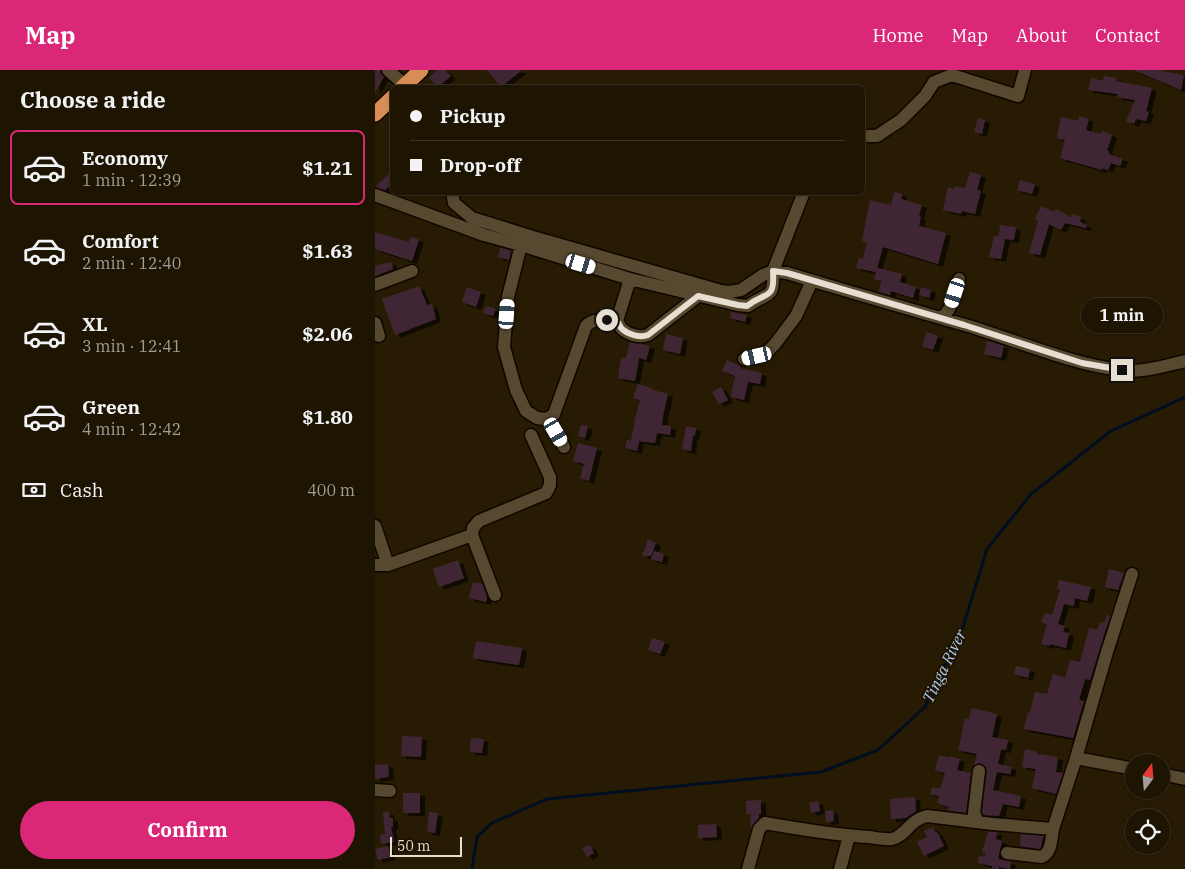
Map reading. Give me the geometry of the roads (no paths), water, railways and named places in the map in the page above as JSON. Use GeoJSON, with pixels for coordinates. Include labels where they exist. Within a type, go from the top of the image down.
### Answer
{"type":"FeatureCollection","features":[{"type":"Feature","properties":{"kind":"highway"},"geometry":{"type":"LineString","coordinates":[[407,85],[421,70]]}},
{"type":"Feature","properties":{"kind":"highway"},"geometry":{"type":"LineString","coordinates":[[375,114],[390,100]]}},
{"type":"Feature","properties":{"kind":"street"},"geometry":{"type":"LineString","coordinates":[[388,70],[403,85]]}},
{"type":"Feature","properties":{"kind":"street"},"geometry":{"type":"LineString","coordinates":[[865,136],[877,136],[901,120],[925,96],[934,82],[953,75],[1018,96],[1025,70]]}},
{"type":"Feature","properties":{"kind":"street"},"geometry":{"type":"LineString","coordinates":[[375,195],[484,235],[630,279],[747,306],[767,296],[771,290],[773,271],[803,195]]}},
{"type":"Feature","properties":{"kind":"street"},"geometry":{"type":"LineString","coordinates":[[453,195],[454,203],[472,218],[721,291],[741,290],[773,271],[787,273],[941,318],[1082,363],[1135,371],[1185,362]]}},
{"type":"Feature","properties":{"kind":"street"},"geometry":{"type":"LineString","coordinates":[[521,245],[508,297],[504,347],[516,390],[526,411],[537,418],[548,418],[554,414],[586,326],[590,322],[597,320],[617,321]]}},
{"type":"Feature","properties":{"kind":"street"},"geometry":{"type":"LineString","coordinates":[[375,285],[412,271]]}},
{"type":"Feature","properties":{"kind":"street"},"geometry":{"type":"LineString","coordinates":[[617,321],[630,279]]}},
{"type":"Feature","properties":{"kind":"street"},"geometry":{"type":"LineString","coordinates":[[941,318],[946,315],[950,307],[959,279]]}},
{"type":"Feature","properties":{"kind":"street"},"geometry":{"type":"LineString","coordinates":[[744,359],[768,351],[775,344],[796,316],[812,280]]}},
{"type":"Feature","properties":{"kind":"street"},"geometry":{"type":"LineString","coordinates":[[617,321],[623,329],[633,335],[643,337],[698,296]]}},
{"type":"Feature","properties":{"kind":"street"},"geometry":{"type":"LineString","coordinates":[[375,323],[379,336]]}},
{"type":"Feature","properties":{"kind":"street"},"geometry":{"type":"LineString","coordinates":[[548,418],[564,447]]}},
{"type":"Feature","properties":{"kind":"street"},"geometry":{"type":"LineString","coordinates":[[495,595],[472,536],[473,528],[479,521],[546,493],[550,485],[550,477],[531,435]]}},
{"type":"Feature","properties":{"kind":"street"},"geometry":{"type":"LineString","coordinates":[[375,526],[388,565]]}},
{"type":"Feature","properties":{"kind":"street"},"geometry":{"type":"LineString","coordinates":[[375,565],[388,565],[472,536]]}},
{"type":"Feature","properties":{"kind":"street"},"geometry":{"type":"LineString","coordinates":[[1007,853],[1041,857],[1049,852],[1053,829],[1132,574]]}},
{"type":"Feature","properties":{"kind":"street"},"geometry":{"type":"LineString","coordinates":[[1076,758],[1125,767]]}},
{"type":"Feature","properties":{"kind":"street"},"geometry":{"type":"LineString","coordinates":[[978,822],[974,813],[979,771]]}},
{"type":"Feature","properties":{"kind":"street"},"geometry":{"type":"LineString","coordinates":[[1170,776],[1185,779]]}},
{"type":"Feature","properties":{"kind":"street"},"geometry":{"type":"LineString","coordinates":[[375,790],[390,791]]}},
{"type":"Feature","properties":{"kind":"street"},"geometry":{"type":"LineString","coordinates":[[748,869],[759,829],[765,824],[849,836],[893,838],[900,836],[914,821],[927,816],[1053,829]]}},
{"type":"Feature","properties":{"kind":"street"},"geometry":{"type":"LineString","coordinates":[[840,869],[849,836]]}},
{"type":"Feature","properties":{"kind":"waterway","name":"Tinga River"},"geometry":{"type":"LineString","coordinates":[[472,869],[477,837],[492,823],[547,799],[821,772],[878,750],[925,707],[963,627],[987,549],[1031,494],[1111,431],[1185,397]]}}]}
